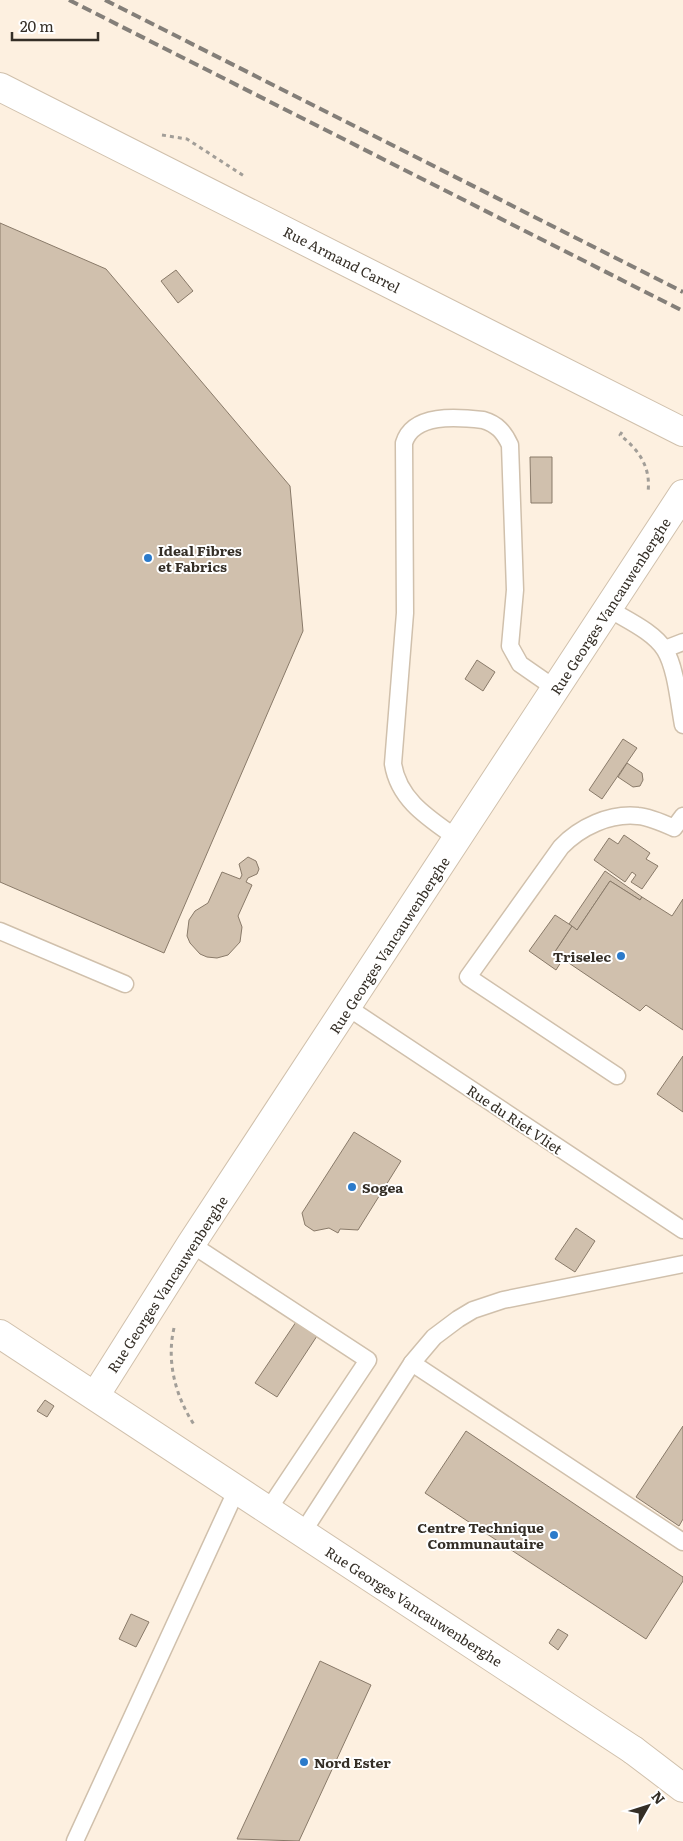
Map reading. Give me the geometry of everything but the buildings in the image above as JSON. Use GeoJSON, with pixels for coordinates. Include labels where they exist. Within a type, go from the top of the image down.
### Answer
{"type":"FeatureCollection","features":[{"type":"Feature","properties":{"kind":"main road","name":"Rue Armand Carrel"},"geometry":{"type":"LineString","coordinates":[[0,87],[683,432]]}},
{"type":"Feature","properties":{"kind":"main road","name":"Rue Georges Vancauwenberghe"},"geometry":{"type":"LineString","coordinates":[[95,1396],[191,1244],[683,494]]}},
{"type":"Feature","properties":{"kind":"main road","name":"Rue Georges Vancauwenberghe"},"geometry":{"type":"LineString","coordinates":[[0,1334],[634,1750]]}},
{"type":"Feature","properties":{"kind":"main road"},"geometry":{"type":"LineString","coordinates":[[634,1750],[683,1778]]}},
{"type":"Feature","properties":{"kind":"main road"},"geometry":{"type":"LineString","coordinates":[[634,1750],[683,1788]]}},
{"type":"Feature","properties":{"kind":"lane"},"geometry":{"type":"LineString","coordinates":[[458,839],[412,803],[399,783],[393,764],[405,613],[404,443],[407,433],[422,422],[484,420],[492,422],[506,437],[510,445],[515,590],[510,646],[520,664],[556,689]]}},
{"type":"Feature","properties":{"kind":"lane"},"geometry":{"type":"LineString","coordinates":[[609,609],[648,634],[665,649],[672,670],[683,725]]}},
{"type":"Feature","properties":{"kind":"lane"},"geometry":{"type":"LineString","coordinates":[[665,649],[683,642]]}},
{"type":"Feature","properties":{"kind":"lane"},"geometry":{"type":"LineString","coordinates":[[617,1076],[468,977],[570,837],[595,824],[623,816],[638,816],[680,828]]}},
{"type":"Feature","properties":{"kind":"lane"},"geometry":{"type":"LineString","coordinates":[[0,931],[125,984]]}},
{"type":"Feature","properties":{"kind":"lane","name":"Rue du Riet Vliet"},"geometry":{"type":"LineString","coordinates":[[347,1008],[683,1230]]}},
{"type":"Feature","properties":{"kind":"lane"},"geometry":{"type":"LineString","coordinates":[[191,1244],[368,1360],[268,1510]]}},
{"type":"Feature","properties":{"kind":"lane"},"geometry":{"type":"LineString","coordinates":[[302,1532],[412,1363],[423,1348],[446,1327],[473,1310],[489,1304],[683,1264]]}},
{"type":"Feature","properties":{"kind":"lane"},"geometry":{"type":"LineString","coordinates":[[412,1363],[683,1542]]}},
{"type":"Feature","properties":{"kind":"lane"},"geometry":{"type":"LineString","coordinates":[[75,1841],[237,1489]]}},
{"type":"Feature","properties":{"kind":"shaded area"},"geometry":{"type":"Polygon","coordinates":[[[0,0],[683,0],[683,1841],[0,1841],[0,0]]]}},
{"type":"Feature","properties":{"kind":"railway"},"geometry":{"type":"LineString","coordinates":[[69,0],[683,311]]}},
{"type":"Feature","properties":{"kind":"railway"},"geometry":{"type":"LineString","coordinates":[[105,0],[683,292]]}},
{"type":"Feature","properties":{"kind":"place","name":"Ideal Fibres et Fabrics"},"geometry":{"type":"Point","coordinates":[148,558]}},
{"type":"Feature","properties":{"kind":"place","name":"Triselec"},"geometry":{"type":"Point","coordinates":[621,956]}},
{"type":"Feature","properties":{"kind":"place","name":"Sogea"},"geometry":{"type":"Point","coordinates":[352,1187]}},
{"type":"Feature","properties":{"kind":"place","name":"Centre Technique Communautaire"},"geometry":{"type":"Point","coordinates":[554,1535]}},
{"type":"Feature","properties":{"kind":"place","name":"Nord Ester"},"geometry":{"type":"Point","coordinates":[304,1762]}}]}
